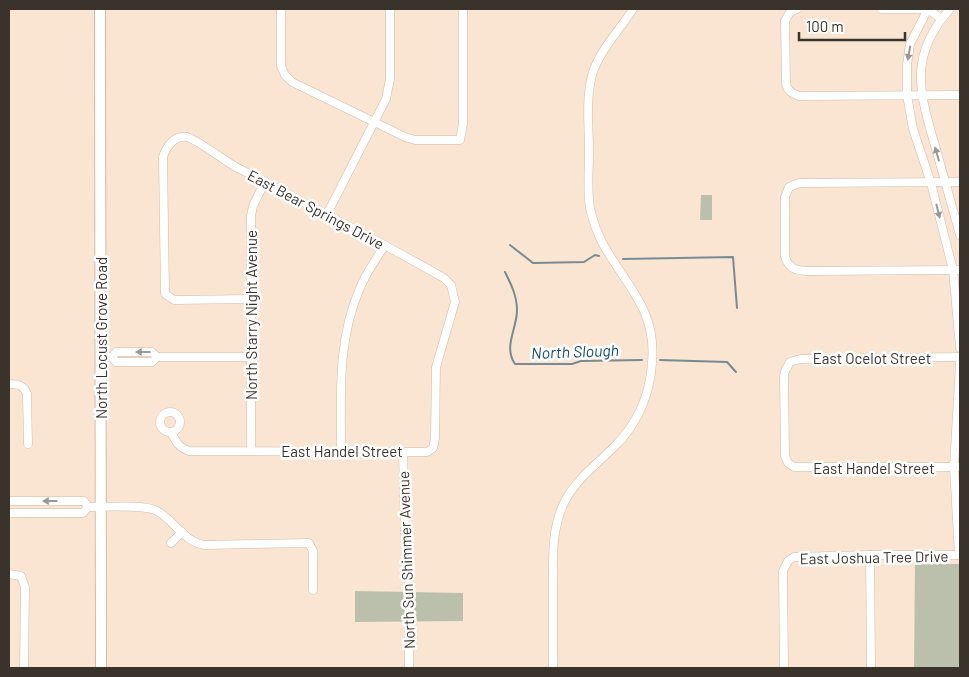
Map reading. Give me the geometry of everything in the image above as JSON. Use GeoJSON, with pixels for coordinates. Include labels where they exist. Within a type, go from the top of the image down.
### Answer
{"type":"FeatureCollection","features":[{"type":"Feature","properties":{"kind":"main road","name":"North Locust Grove Road"},"geometry":{"type":"LineString","coordinates":[[100,9],[107,357],[101,507],[101,668]]}},
{"type":"Feature","properties":{"kind":"street"},"geometry":{"type":"LineString","coordinates":[[281,9],[281,66],[285,75],[292,82],[374,123],[415,140],[460,140],[463,124],[463,9]]}},
{"type":"Feature","properties":{"kind":"street"},"geometry":{"type":"LineString","coordinates":[[327,214],[386,100],[390,79],[390,9]]}},
{"type":"Feature","properties":{"kind":"street"},"geometry":{"type":"LineString","coordinates":[[553,668],[554,539],[560,514],[575,486],[619,442],[634,423],[646,398],[652,367],[652,342],[644,310],[638,296],[610,256],[599,236],[593,221],[589,190],[589,103],[593,71],[607,43],[633,9]]}},
{"type":"Feature","properties":{"kind":"street"},"geometry":{"type":"LineString","coordinates":[[881,9],[928,9],[941,20]]}},
{"type":"Feature","properties":{"kind":"street"},"geometry":{"type":"LineString","coordinates":[[928,9],[910,44],[907,65],[907,95],[913,128],[957,270],[960,348]]}},
{"type":"Feature","properties":{"kind":"street"},"geometry":{"type":"LineString","coordinates":[[950,9],[931,35],[920,73],[921,95],[960,235]]}},
{"type":"Feature","properties":{"kind":"street"},"geometry":{"type":"LineString","coordinates":[[793,10],[785,21],[786,83],[789,92],[799,96],[960,95]]}},
{"type":"Feature","properties":{"kind":"street","name":"East Bear Springs Drive"},"geometry":{"type":"LineString","coordinates":[[251,299],[174,300],[165,294],[163,158],[170,143],[180,137],[187,137],[196,141],[233,165],[385,245],[444,278],[451,285],[455,302],[436,367],[435,438],[433,448]]}},
{"type":"Feature","properties":{"kind":"street","name":"North Starry Night Avenue"},"geometry":{"type":"LineString","coordinates":[[251,451],[251,216],[253,206],[265,181]]}},
{"type":"Feature","properties":{"kind":"street"},"geometry":{"type":"LineString","coordinates":[[957,270],[806,271],[791,268],[787,264],[785,257],[785,196],[790,188],[799,183],[960,182]]}},
{"type":"Feature","properties":{"kind":"street"},"geometry":{"type":"LineString","coordinates":[[341,451],[341,359],[349,318],[360,287],[385,245]]}},
{"type":"Feature","properties":{"kind":"street"},"geometry":{"type":"LineString","coordinates":[[107,357],[116,362],[152,362],[157,357],[251,357]]}},
{"type":"Feature","properties":{"kind":"street","name":"East Ocelot Street"},"geometry":{"type":"LineString","coordinates":[[788,463],[785,456],[784,376],[787,366],[792,360],[800,358],[960,357]]}},
{"type":"Feature","properties":{"kind":"street"},"geometry":{"type":"LineString","coordinates":[[959,555],[957,467],[960,363]]}},
{"type":"Feature","properties":{"kind":"street"},"geometry":{"type":"LineString","coordinates":[[9,384],[21,386],[25,389],[28,444]]}},
{"type":"Feature","properties":{"kind":"street","name":"East Handel Street"},"geometry":{"type":"LineString","coordinates":[[172,432],[176,443],[189,451],[427,452],[433,448]]}},
{"type":"Feature","properties":{"kind":"street","name":"North Sun Shimmer Avenue"},"geometry":{"type":"LineString","coordinates":[[403,452],[405,532],[409,573],[409,668]]}},
{"type":"Feature","properties":{"kind":"street","name":"East Handel Street"},"geometry":{"type":"LineString","coordinates":[[788,463],[798,468],[957,467]]}},
{"type":"Feature","properties":{"kind":"street"},"geometry":{"type":"LineString","coordinates":[[9,501],[84,501],[88,507]]}},
{"type":"Feature","properties":{"kind":"street"},"geometry":{"type":"LineString","coordinates":[[88,507],[143,507],[156,510],[196,543],[204,545],[309,543],[313,555],[313,590]]}},
{"type":"Feature","properties":{"kind":"street"},"geometry":{"type":"LineString","coordinates":[[9,513],[84,513],[88,507]]}},
{"type":"Feature","properties":{"kind":"street"},"geometry":{"type":"LineString","coordinates":[[171,543],[182,532]]}},
{"type":"Feature","properties":{"kind":"street"},"geometry":{"type":"LineString","coordinates":[[870,555],[871,668]]}},
{"type":"Feature","properties":{"kind":"street","name":"East Joshua Tree Drive"},"geometry":{"type":"LineString","coordinates":[[784,668],[783,571],[788,561],[794,557],[959,555]]}},
{"type":"Feature","properties":{"kind":"street"},"geometry":{"type":"LineString","coordinates":[[9,574],[21,576],[25,586],[24,668]]}},
{"type":"Feature","properties":{"kind":"green space"},"geometry":{"type":"Polygon","coordinates":[[[701,195],[712,195],[712,220],[700,220],[701,195]]]}},
{"type":"Feature","properties":{"kind":"green space"},"geometry":{"type":"Polygon","coordinates":[[[915,564],[960,564],[960,668],[914,668],[915,564]]]}},
{"type":"Feature","properties":{"kind":"green space"},"geometry":{"type":"Polygon","coordinates":[[[355,591],[463,593],[463,621],[355,622],[355,591]]]}},
{"type":"Feature","properties":{"kind":"waterway","name":"North Slough"},"geometry":{"type":"LineString","coordinates":[[510,245],[533,263],[584,262],[595,255],[599,256]]}},
{"type":"Feature","properties":{"kind":"waterway","name":"North Slough"},"geometry":{"type":"LineString","coordinates":[[623,259],[733,257],[737,308]]}},
{"type":"Feature","properties":{"kind":"waterway","name":"North Slough"},"geometry":{"type":"LineString","coordinates":[[505,272],[517,305],[510,344],[510,351],[515,364],[572,364],[581,361],[642,360]]}},
{"type":"Feature","properties":{"kind":"waterway","name":"North Slough"},"geometry":{"type":"LineString","coordinates":[[660,360],[727,362],[736,372]]}}]}
